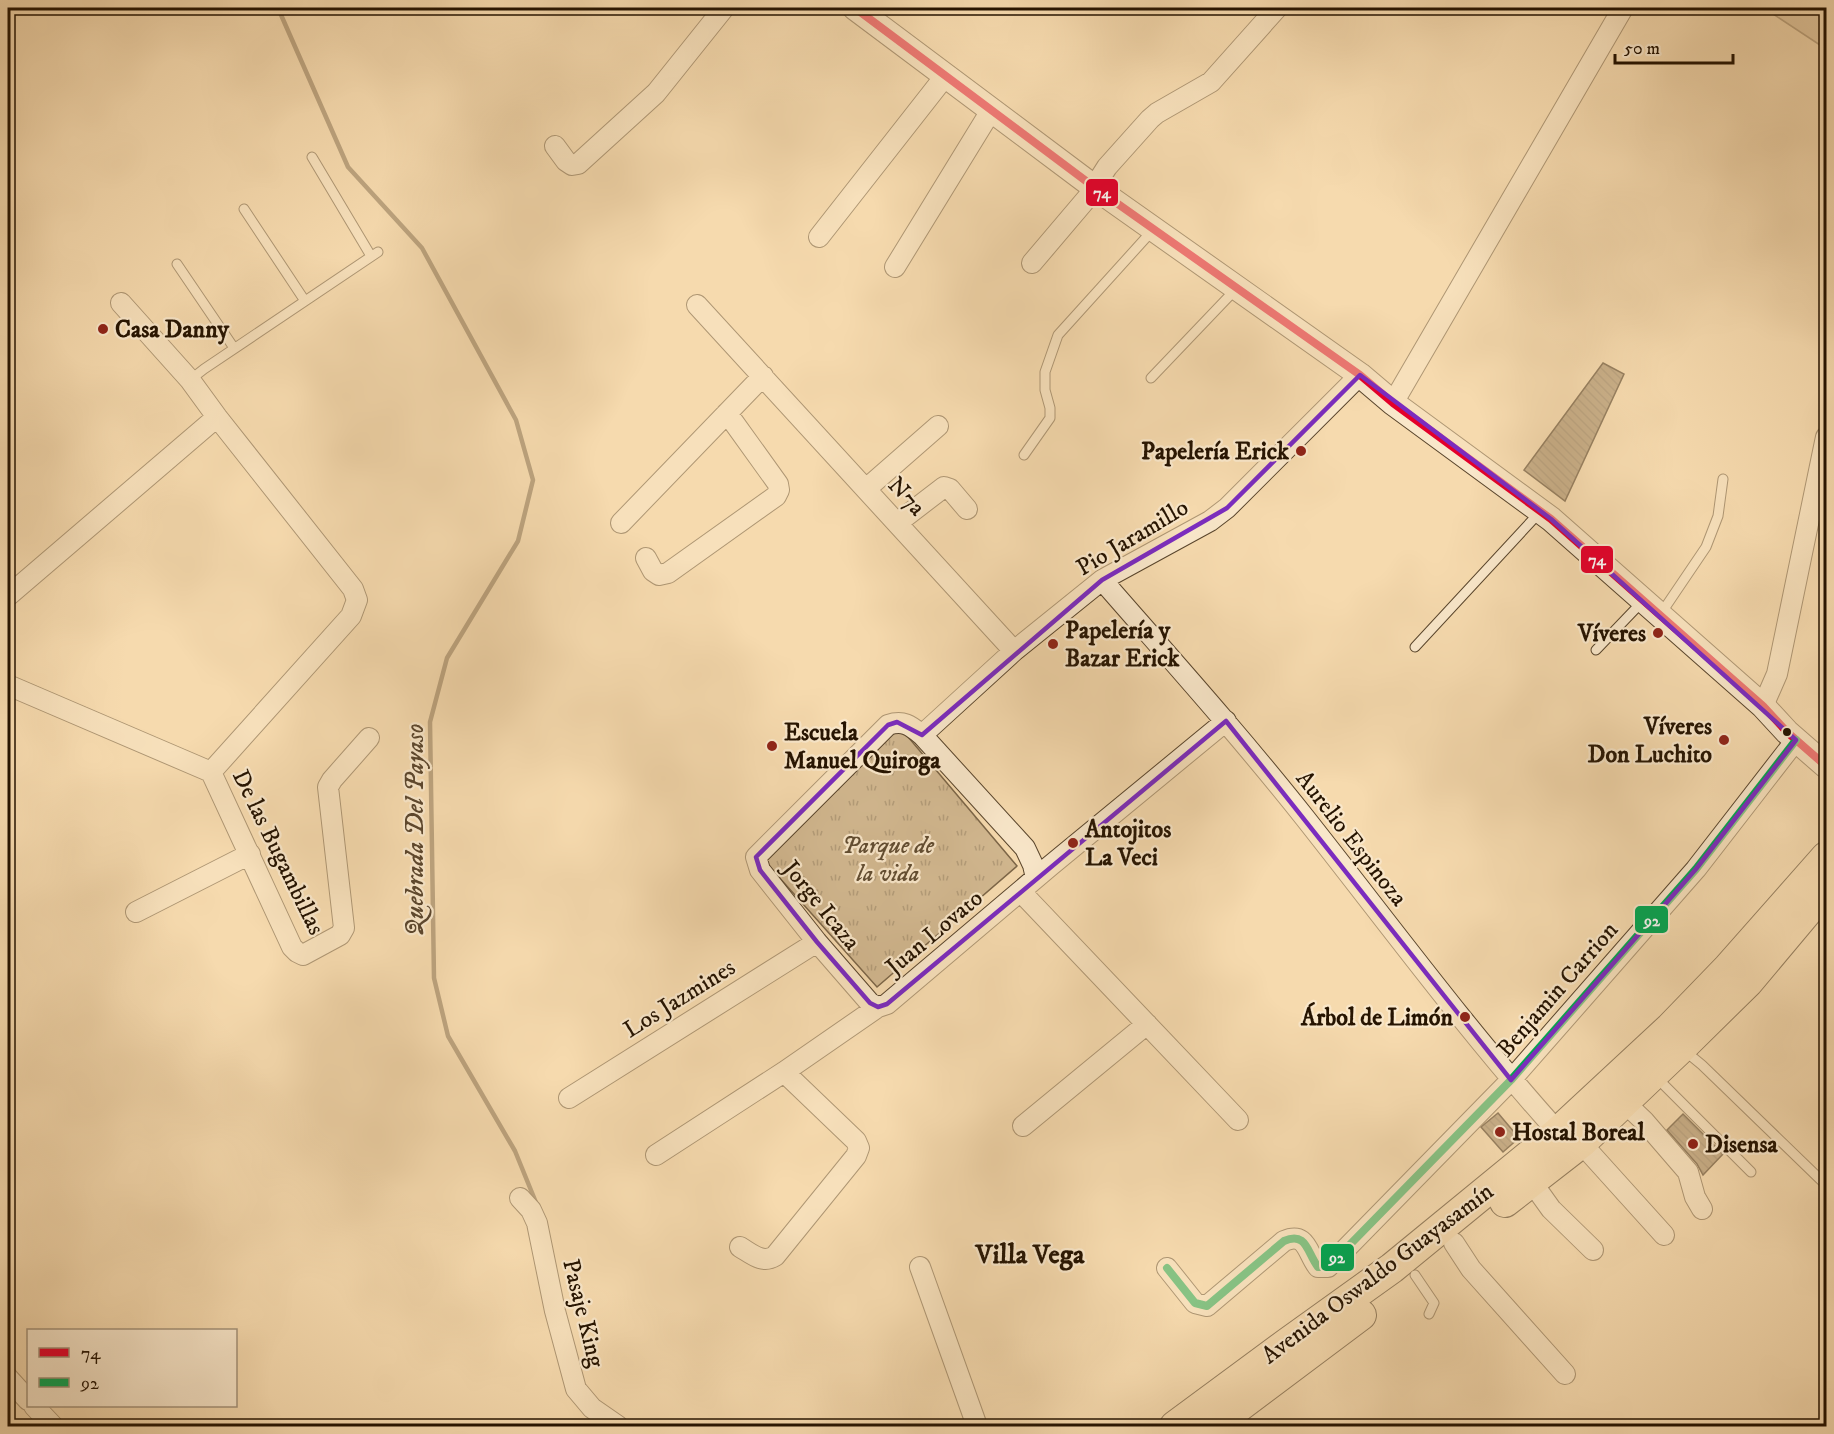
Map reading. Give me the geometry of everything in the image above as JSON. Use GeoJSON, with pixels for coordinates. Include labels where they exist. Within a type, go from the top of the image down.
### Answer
{"type":"FeatureCollection","features":[{"type":"Feature","properties":{"kind":"main road","name":"Avenida Oswaldo Guayasamín"},"geometry":{"type":"LineString","coordinates":[[1213,1426],[1415,1275],[1531,1181],[1827,857]]}},
{"type":"Feature","properties":{"kind":"main road","name":"Avenida Oswaldo Guayasamín"},"geometry":{"type":"LineString","coordinates":[[1175,1426],[1569,1137],[1624,1102],[1748,981],[1827,889]]}},
{"type":"Feature","properties":{"kind":"street"},"geometry":{"type":"LineString","coordinates":[[555,146],[566,161],[572,165],[578,164],[656,93],[724,8]]}},
{"type":"Feature","properties":{"kind":"street"},"geometry":{"type":"LineString","coordinates":[[855,8],[1095,187],[1360,375],[1393,403],[1541,512],[1763,706],[1796,740],[1827,766]]}},
{"type":"Feature","properties":{"kind":"street"},"geometry":{"type":"LineString","coordinates":[[1032,263],[1095,187],[1107,167],[1150,119],[1211,82],[1277,8]]}},
{"type":"Feature","properties":{"kind":"street"},"geometry":{"type":"LineString","coordinates":[[1393,403],[1623,8]]}},
{"type":"Feature","properties":{"kind":"street"},"geometry":{"type":"LineString","coordinates":[[819,237],[946,75]]}},
{"type":"Feature","properties":{"kind":"street"},"geometry":{"type":"LineString","coordinates":[[894,267],[992,109]]}},
{"type":"Feature","properties":{"kind":"street"},"geometry":{"type":"LineString","coordinates":[[121,303],[190,380],[216,417],[353,589],[357,600],[351,616],[211,772]]}},
{"type":"Feature","properties":{"kind":"street","name":"N7a"},"geometry":{"type":"LineString","coordinates":[[697,305],[1014,651]]}},
{"type":"Feature","properties":{"kind":"street","name":"Pio Jaramillo"},"geometry":{"type":"LineString","coordinates":[[922,735],[1014,651],[1102,580],[1210,521],[1227,508],[1360,375]]}},
{"type":"Feature","properties":{"kind":"street"},"geometry":{"type":"LineString","coordinates":[[621,523],[763,376]]}},
{"type":"Feature","properties":{"kind":"street"},"geometry":{"type":"LineString","coordinates":[[646,558],[653,571],[659,575],[668,573],[776,496],[778,484],[727,413]]}},
{"type":"Feature","properties":{"kind":"street"},"geometry":{"type":"LineString","coordinates":[[8,596],[216,417]]}},
{"type":"Feature","properties":{"kind":"street"},"geometry":{"type":"LineString","coordinates":[[866,489],[938,426]]}},
{"type":"Feature","properties":{"kind":"street"},"geometry":{"type":"LineString","coordinates":[[1763,706],[1777,674],[1827,437]]}},
{"type":"Feature","properties":{"kind":"street"},"geometry":{"type":"LineString","coordinates":[[897,523],[944,487],[950,489],[967,509]]}},
{"type":"Feature","properties":{"kind":"street","name":"Aurelio Espinoza"},"geometry":{"type":"LineString","coordinates":[[1102,580],[1226,721],[1303,815],[1511,1080],[1664,1235]]}},
{"type":"Feature","properties":{"kind":"street","name":"De las Bugambillas"},"geometry":{"type":"LineString","coordinates":[[8,684],[211,772],[292,947],[303,955],[340,934],[344,928],[328,787],[369,738]]}},
{"type":"Feature","properties":{"kind":"street","name":"Juan Lovato"},"geometry":{"type":"LineString","coordinates":[[656,1155],[784,1072],[878,1007],[887,1004],[1226,721]]}},
{"type":"Feature","properties":{"kind":"street","name":"Jorge Icaza"},"geometry":{"type":"LineString","coordinates":[[878,1007],[870,1003],[817,942],[760,870],[756,857],[888,725],[904,722],[922,735]]}},
{"type":"Feature","properties":{"kind":"street"},"geometry":{"type":"LineString","coordinates":[[922,735],[1024,848],[1033,865],[1028,885],[1147,1024],[1238,1120]]}},
{"type":"Feature","properties":{"kind":"street","name":"Benjamin Carrion"},"geometry":{"type":"LineString","coordinates":[[1167,1268],[1195,1303],[1207,1306],[1291,1238],[1303,1241],[1318,1267],[1329,1267],[1511,1080],[1696,869],[1796,740]]}},
{"type":"Feature","properties":{"kind":"street"},"geometry":{"type":"LineString","coordinates":[[136,912],[250,854]]}},
{"type":"Feature","properties":{"kind":"street","name":"Los Jazmines"},"geometry":{"type":"LineString","coordinates":[[569,1098],[817,942]]}},
{"type":"Feature","properties":{"kind":"street"},"geometry":{"type":"LineString","coordinates":[[1023,1126],[1147,1024]]}},
{"type":"Feature","properties":{"kind":"street"},"geometry":{"type":"LineString","coordinates":[[740,1247],[762,1260],[769,1260],[775,1256],[856,1156],[859,1148],[856,1141],[784,1072]]}},
{"type":"Feature","properties":{"kind":"street"},"geometry":{"type":"LineString","coordinates":[[1624,1102],[1644,1120],[1688,1172],[1695,1197],[1702,1209]]}},
{"type":"Feature","properties":{"kind":"street"},"geometry":{"type":"LineString","coordinates":[[1531,1181],[1551,1209],[1593,1250]]}},
{"type":"Feature","properties":{"kind":"street","name":"Pasaje King"},"geometry":{"type":"LineString","coordinates":[[520,1198],[531,1210],[537,1222],[555,1311],[576,1389],[592,1408],[618,1426]]}},
{"type":"Feature","properties":{"kind":"street"},"geometry":{"type":"LineString","coordinates":[[1454,1243],[1471,1269],[1565,1374]]}},
{"type":"Feature","properties":{"kind":"street"},"geometry":{"type":"LineString","coordinates":[[920,1267],[977,1426]]}},
{"type":"Feature","properties":{"kind":"street"},"geometry":{"type":"LineString","coordinates":[[8,1378],[27,1399]]}},
{"type":"Feature","properties":{"kind":"street"},"geometry":{"type":"LineString","coordinates":[[35,1407],[53,1426]]}},
{"type":"Feature","properties":{"kind":"lane"},"geometry":{"type":"LineString","coordinates":[[190,380],[375,254],[312,157]]}},
{"type":"Feature","properties":{"kind":"lane"},"geometry":{"type":"LineString","coordinates":[[244,209],[305,301]]}},
{"type":"Feature","properties":{"kind":"lane"},"geometry":{"type":"LineString","coordinates":[[1024,456],[1050,418],[1045,390],[1045,372],[1058,335],[1154,229]]}},
{"type":"Feature","properties":{"kind":"lane"},"geometry":{"type":"LineString","coordinates":[[177,264],[234,348]]}},
{"type":"Feature","properties":{"kind":"lane"},"geometry":{"type":"LineString","coordinates":[[1151,378],[1237,288]]}},
{"type":"Feature","properties":{"kind":"lane"},"geometry":{"type":"LineString","coordinates":[[1596,650],[1652,608],[1706,547],[1718,516],[1723,479]]}},
{"type":"Feature","properties":{"kind":"lane"},"geometry":{"type":"LineString","coordinates":[[1415,646],[1541,512]]}},
{"type":"Feature","properties":{"kind":"lane"},"geometry":{"type":"LineString","coordinates":[[1681,1048],[1702,1065],[1827,1185]]}},
{"type":"Feature","properties":{"kind":"lane"},"geometry":{"type":"LineString","coordinates":[[1653,1075],[1751,1172]]}},
{"type":"Feature","properties":{"kind":"lane"},"geometry":{"type":"LineString","coordinates":[[1415,1275],[1434,1303],[1430,1314]]}},
{"type":"Feature","properties":{"kind":"highlighted area"},"geometry":{"type":"Polygon","coordinates":[[[1360,375],[1551,519],[1796,740],[1696,869],[1511,1080],[1226,721],[887,1004],[878,1007],[870,1003],[817,942],[760,870],[756,857],[888,725],[897,722],[922,735],[1102,580],[1227,508],[1360,375]]]}},
{"type":"Feature","properties":{"kind":"green space"},"geometry":{"type":"Polygon","coordinates":[[[1764,8],[1826,8],[1826,49],[1764,8]]]}},
{"type":"Feature","properties":{"kind":"green space","name":"Parque de la vida"},"geometry":{"type":"Polygon","coordinates":[[[898,725],[1017,866],[877,987],[761,857],[898,725]]]}},
{"type":"Feature","properties":{"kind":"building"},"geometry":{"type":"Polygon","coordinates":[[[1603,363],[1624,374],[1565,501],[1524,470],[1603,363]]]}},
{"type":"Feature","properties":{"kind":"building","name":"Hostal Boreal"},"geometry":{"type":"Polygon","coordinates":[[[1498,1113],[1519,1138],[1503,1152],[1481,1127],[1498,1113]]]}},
{"type":"Feature","properties":{"kind":"building","name":"Disensa"},"geometry":{"type":"Polygon","coordinates":[[[1683,1114],[1723,1154],[1703,1175],[1697,1164],[1667,1130],[1683,1114]]]}},
{"type":"Feature","properties":{"kind":"waterway","name":"Quebrada Del Payaso"},"geometry":{"type":"LineString","coordinates":[[278,8],[348,167],[422,248],[516,420],[533,480],[518,541],[447,658],[430,722],[434,978],[448,1036],[515,1151],[537,1205]]}},
{"type":"Feature","properties":{"kind":"waterway","name":"Quebrada Del Payaso"},"geometry":{"type":"LineString","coordinates":[[590,1414],[593,1426]]}},
{"type":"Feature","properties":{"kind":"transit line","name":"74"},"geometry":{"type":"LineString","coordinates":[[855,8],[1094,187],[1360,375],[1393,403],[1551,519],[1763,706],[1787,732],[1826,766]]}},
{"type":"Feature","properties":{"kind":"transit line","name":"92"},"geometry":{"type":"LineString","coordinates":[[1167,1268],[1195,1303],[1207,1306],[1284,1241],[1292,1239],[1302,1241],[1318,1267],[1328,1267],[1511,1080],[1696,869],[1796,740]]}},
{"type":"Feature","properties":{"kind":"place","name":"Casa Danny"},"geometry":{"type":"Point","coordinates":[103,329]}},
{"type":"Feature","properties":{"kind":"place","name":"Papelería Erick"},"geometry":{"type":"Point","coordinates":[1301,451]}},
{"type":"Feature","properties":{"kind":"place","name":"Víveres"},"geometry":{"type":"Point","coordinates":[1658,633]}},
{"type":"Feature","properties":{"kind":"place","name":"Papelería y Bazar Erick"},"geometry":{"type":"Point","coordinates":[1053,644]}},
{"type":"Feature","properties":{"kind":"place","name":"Víveres Don Luchito"},"geometry":{"type":"Point","coordinates":[1724,740]}},
{"type":"Feature","properties":{"kind":"place","name":"Escuela Manuel Quiroga"},"geometry":{"type":"Point","coordinates":[772,746]}},
{"type":"Feature","properties":{"kind":"place","name":"Antojitos La Veci"},"geometry":{"type":"Point","coordinates":[1073,843]}},
{"type":"Feature","properties":{"kind":"place","name":"Árbol de Limón"},"geometry":{"type":"Point","coordinates":[1465,1017]}},
{"type":"Feature","properties":{"kind":"place","name":"Hostal Boreal"},"geometry":{"type":"Point","coordinates":[1500,1132]}},
{"type":"Feature","properties":{"kind":"place","name":"Disensa"},"geometry":{"type":"Point","coordinates":[1693,1144]}},
{"type":"Feature","properties":{"kind":"district","name":"Villa Vega"},"geometry":{"type":"Point","coordinates":[1030,1254]}}]}
